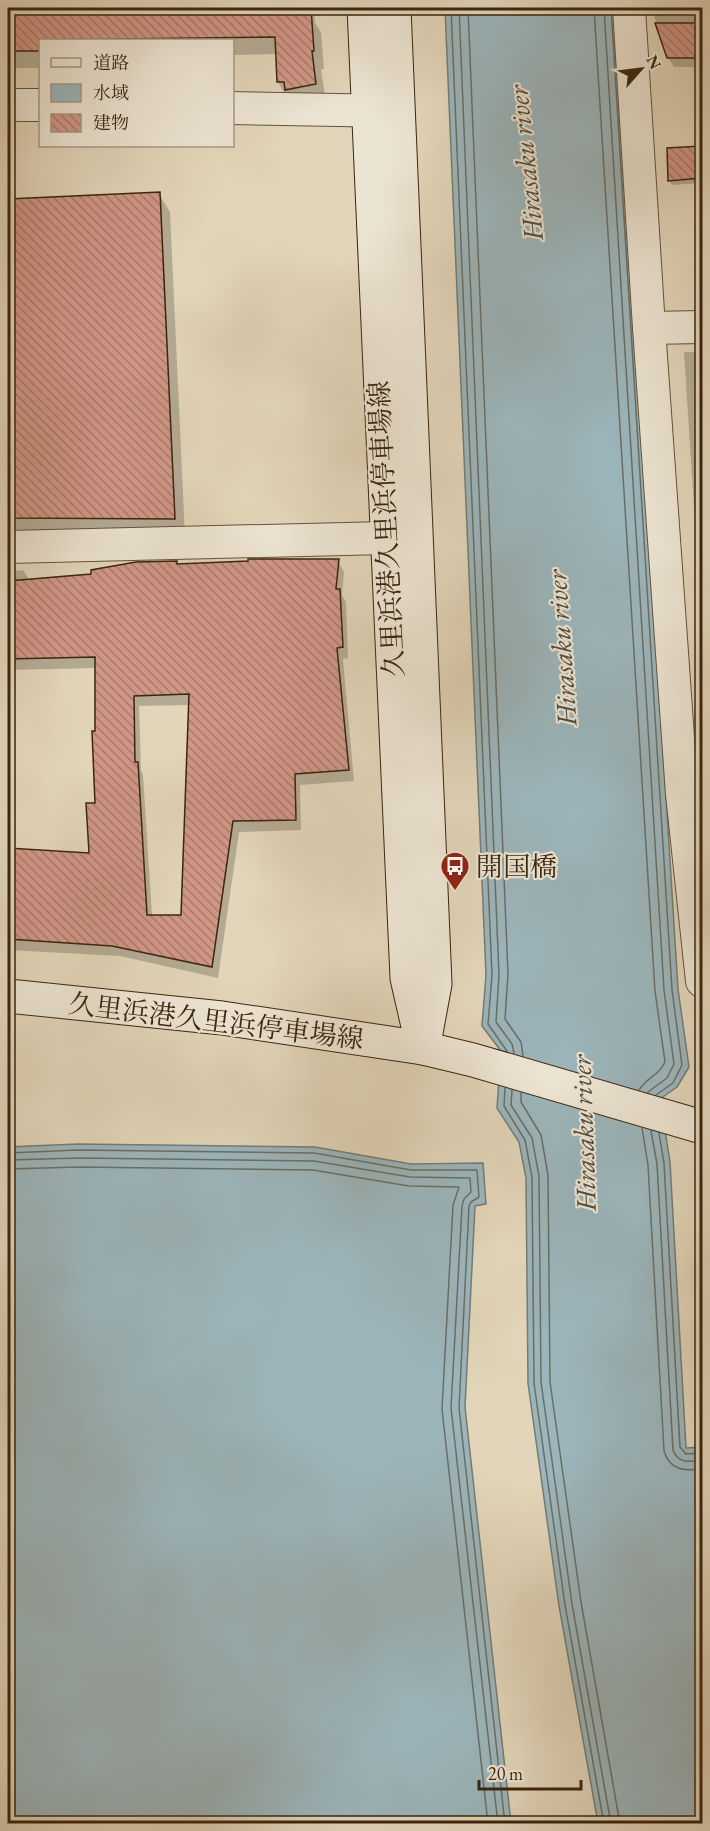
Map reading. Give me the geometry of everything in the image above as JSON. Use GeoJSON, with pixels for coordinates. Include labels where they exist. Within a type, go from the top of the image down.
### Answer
{"type":"FeatureCollection","features":[{"type":"Feature","properties":{"kind":"main road","name":"久里浜港久里浜停車場線"},"geometry":{"type":"LineString","coordinates":[[364,8],[383,111],[435,984],[423,1048]]}},
{"type":"Feature","properties":{"kind":"main road","name":"久里浜港久里浜停車場線"},"geometry":{"type":"LineString","coordinates":[[394,8],[383,111],[386,538],[407,978],[423,1048]]}},
{"type":"Feature","properties":{"kind":"main road","name":"久里浜港久里浜停車場線"},"geometry":{"type":"LineString","coordinates":[[8,996],[222,1018],[423,1048]]}},
{"type":"Feature","properties":{"kind":"main road"},"geometry":{"type":"LineString","coordinates":[[423,1048],[473,1060],[691,1124]]}},
{"type":"Feature","properties":{"kind":"street"},"geometry":{"type":"LineString","coordinates":[[629,8],[649,328],[692,790],[702,981]]}},
{"type":"Feature","properties":{"kind":"street"},"geometry":{"type":"LineString","coordinates":[[8,105],[39,105]]}},
{"type":"Feature","properties":{"kind":"street"},"geometry":{"type":"LineString","coordinates":[[234,108],[383,111]]}},
{"type":"Feature","properties":{"kind":"street"},"geometry":{"type":"LineString","coordinates":[[649,328],[702,327]]}},
{"type":"Feature","properties":{"kind":"street"},"geometry":{"type":"LineString","coordinates":[[8,547],[386,538]]}},
{"type":"Feature","properties":{"kind":"water","name":"Hirasaku river"},"geometry":{"type":"Polygon","coordinates":[[[445,8],[617,8],[678,989],[689,1067],[677,1087],[660,1099],[670,1162],[686,1448],[702,1447],[702,1823],[598,1823],[559,1606],[528,1383],[526,1178],[519,1142],[497,1108],[501,1051],[482,1026],[486,975],[445,8]]]}},
{"type":"Feature","properties":{"kind":"water"},"geometry":{"type":"Polygon","coordinates":[[[78,1144],[315,1147],[411,1164],[483,1163],[486,1204],[475,1206],[465,1407],[511,1823],[8,1823],[8,1147],[78,1144]]]}},
{"type":"Feature","properties":{"kind":"building"},"geometry":{"type":"Polygon","coordinates":[[[8,8],[311,8],[314,51],[312,51],[316,84],[285,90],[284,82],[277,82],[275,37],[39,39],[39,51],[8,51],[8,8]]]}},
{"type":"Feature","properties":{"kind":"building"},"geometry":{"type":"Polygon","coordinates":[[[655,23],[696,23],[696,58],[667,58],[655,23]]]}},
{"type":"Feature","properties":{"kind":"building"},"geometry":{"type":"Polygon","coordinates":[[[702,146],[702,178],[668,181],[667,148],[702,146]]]}},
{"type":"Feature","properties":{"kind":"building"},"geometry":{"type":"Polygon","coordinates":[[[160,192],[175,519],[8,518],[8,199],[160,192]]]}},
{"type":"Feature","properties":{"kind":"building"},"geometry":{"type":"Polygon","coordinates":[[[248,559],[339,559],[336,589],[340,589],[343,647],[337,648],[349,770],[295,774],[296,820],[233,821],[212,967],[112,946],[8,939],[8,848],[89,853],[86,803],[95,803],[92,731],[95,731],[95,657],[8,659],[8,581],[91,574],[91,570],[136,562],[177,561],[177,564],[248,561],[248,559]],[[189,694],[134,696],[135,762],[138,762],[147,915],[181,915],[189,694]]]}},
{"type":"Feature","properties":{"kind":"place","name":"開国橋"},"geometry":{"type":"Point","coordinates":[455,892]}}]}
